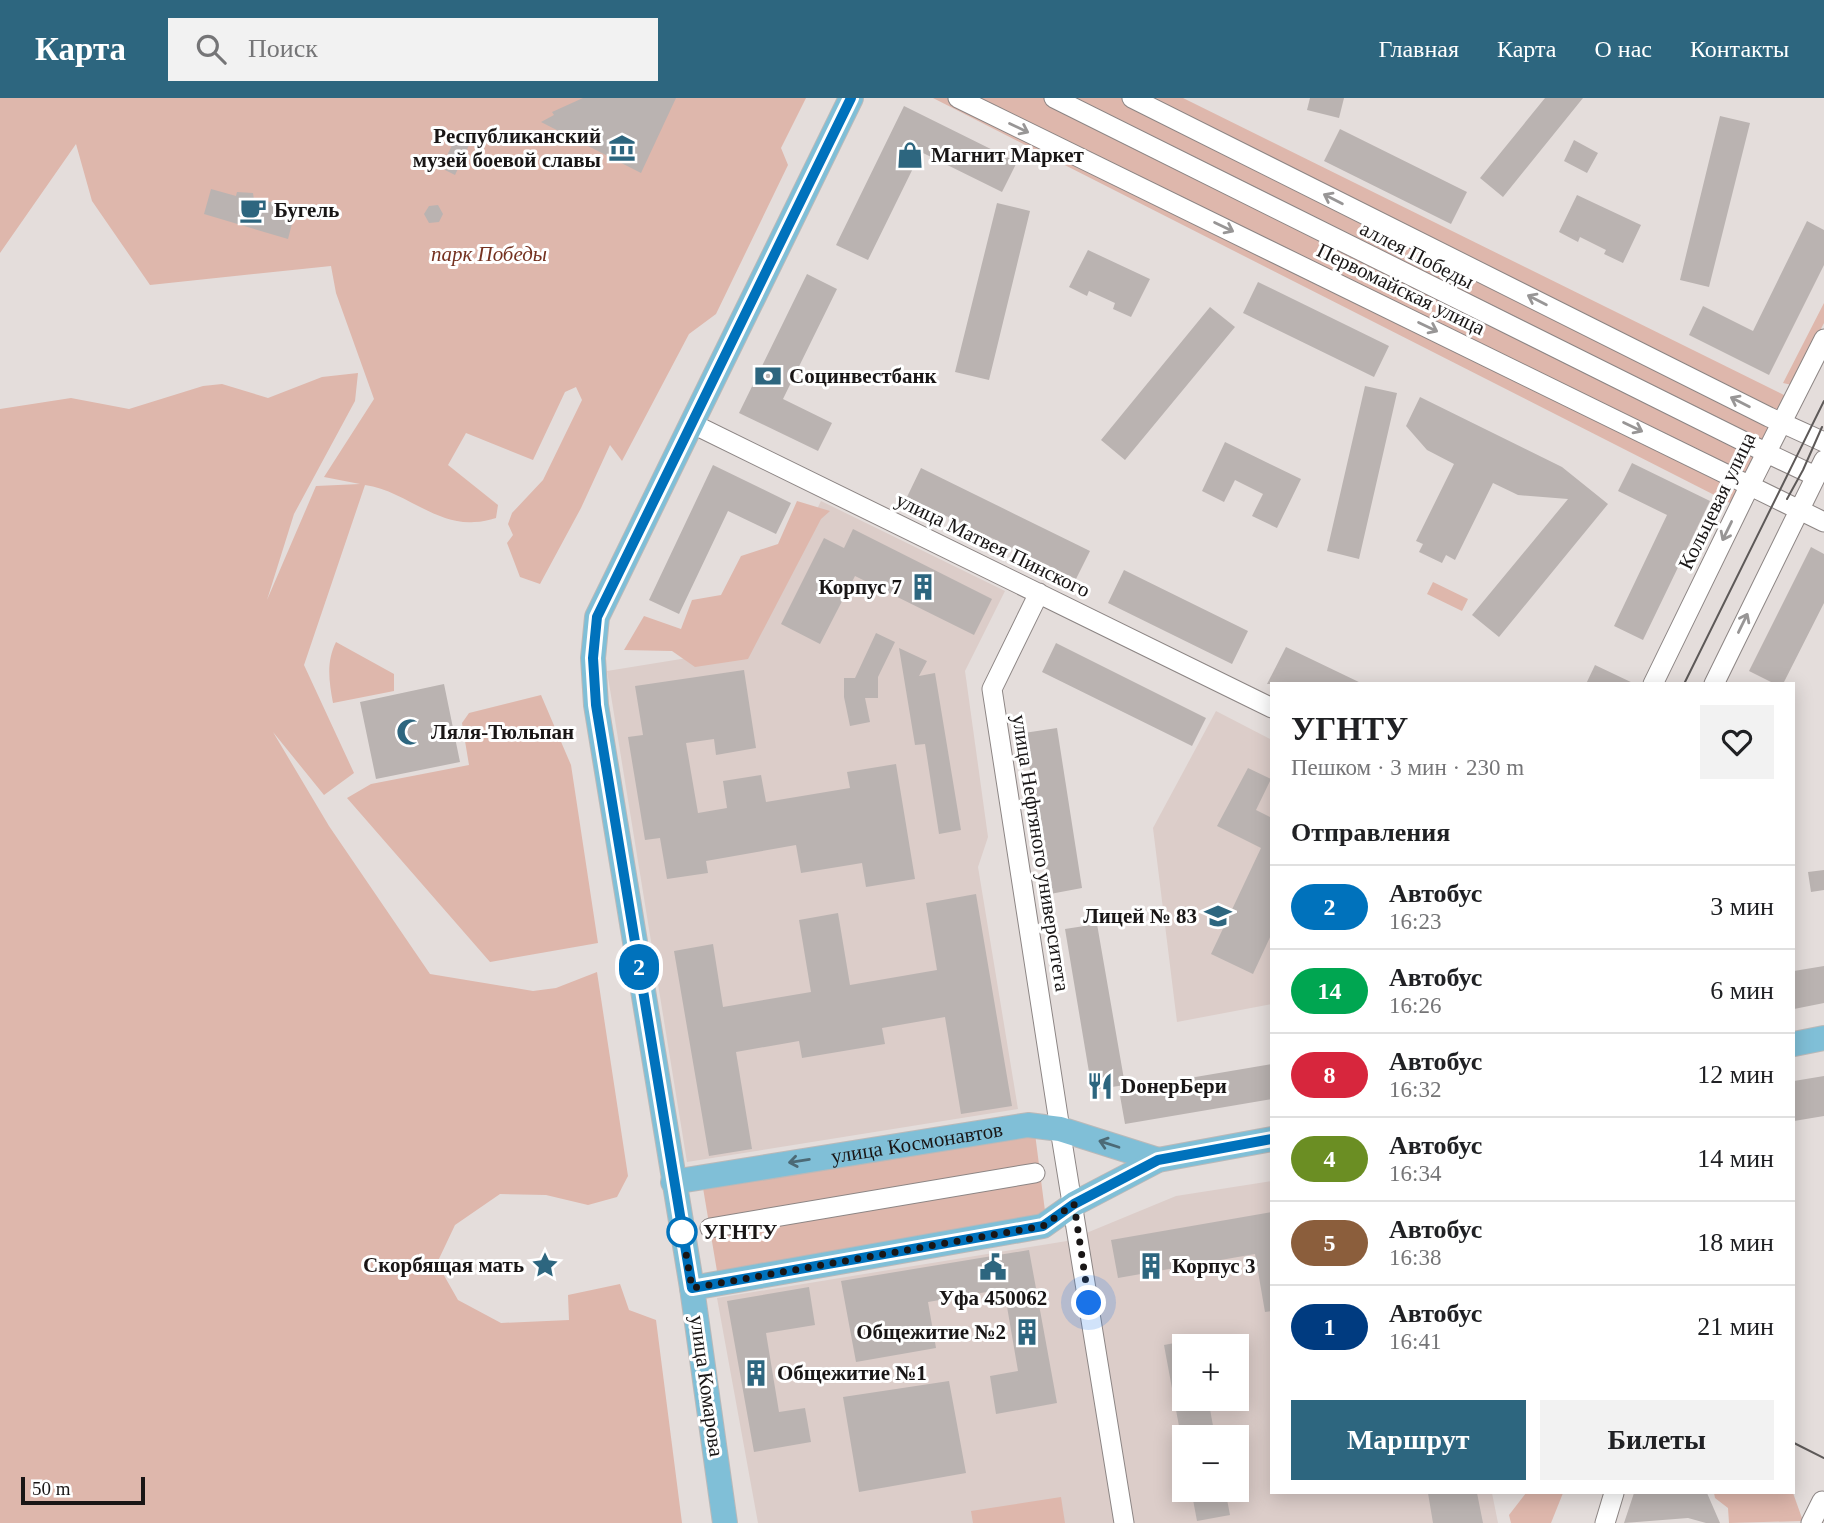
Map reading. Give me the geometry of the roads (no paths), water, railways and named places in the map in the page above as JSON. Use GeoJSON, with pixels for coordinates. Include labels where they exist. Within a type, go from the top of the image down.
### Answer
{"type":"FeatureCollection","features":[{"type":"Feature","properties":{"kind":"main road","name":"улица Комарова"},"geometry":{"type":"LineString","coordinates":[[725,1523],[692,1288],[596,705],[593,658],[597,617],[617,572],[693,424],[850,98]]}},
{"type":"Feature","properties":{"kind":"main road"},"geometry":{"type":"LineString","coordinates":[[1795,1044],[1824,1038]]}},
{"type":"Feature","properties":{"kind":"main road","name":"улица Космонавтов"},"geometry":{"type":"LineString","coordinates":[[673,1182],[1027,1125],[1060,1129],[1158,1160]]}},
{"type":"Feature","properties":{"kind":"main road","name":"улица Космонавтов"},"geometry":{"type":"LineString","coordinates":[[692,1288],[1043,1226],[1074,1204],[1158,1160],[1270,1139]]}},
{"type":"Feature","properties":{"kind":"street","name":"Первомайская улица"},"geometry":{"type":"LineString","coordinates":[[958,98],[1824,522]]}},
{"type":"Feature","properties":{"kind":"street","name":"аллея Победы"},"geometry":{"type":"LineString","coordinates":[[1054,98],[1767,453],[1817,467]]}},
{"type":"Feature","properties":{"kind":"street"},"geometry":{"type":"LineString","coordinates":[[1132,98],[1824,442]]}},
{"type":"Feature","properties":{"kind":"street","name":"Кольцевая улица"},"geometry":{"type":"LineString","coordinates":[[1654,682],[1824,339]]}},
{"type":"Feature","properties":{"kind":"street","name":"улица Матвея Пинского"},"geometry":{"type":"LineString","coordinates":[[693,424],[1270,707]]}},
{"type":"Feature","properties":{"kind":"street"},"geometry":{"type":"LineString","coordinates":[[1715,682],[1817,467]]}},
{"type":"Feature","properties":{"kind":"street","name":"улица Нефтяного университета"},"geometry":{"type":"LineString","coordinates":[[1039,593],[992,689],[1124,1523]]}},
{"type":"Feature","properties":{"kind":"street"},"geometry":{"type":"LineString","coordinates":[[710,1228],[1035,1173]]}},
{"type":"Feature","properties":{"kind":"street"},"geometry":{"type":"LineString","coordinates":[[1605,1523],[1614,1494]]}},
{"type":"Feature","properties":{"kind":"street"},"geometry":{"type":"LineString","coordinates":[[1811,1523],[1823,1502]]}},
{"type":"Feature","properties":{"kind":"tram line"},"geometry":{"type":"LineString","coordinates":[[1685,682],[1824,401]]}},
{"type":"Feature","properties":{"kind":"tram line"},"geometry":{"type":"LineString","coordinates":[[1787,499],[1822,427]]}},
{"type":"Feature","properties":{"kind":"tram line"},"geometry":{"type":"LineString","coordinates":[[1795,1444],[1824,1458]]}},
{"type":"Feature","properties":{"kind":"place","name":"Республиканский музей боевой славы"},"geometry":{"type":"Point","coordinates":[622,148]}},
{"type":"Feature","properties":{"kind":"place","name":"Магнит Маркет"},"geometry":{"type":"Point","coordinates":[910,155]}},
{"type":"Feature","properties":{"kind":"place","name":"Бугель"},"geometry":{"type":"Point","coordinates":[253,210]}},
{"type":"Feature","properties":{"kind":"place","name":"Социнвестбанк"},"geometry":{"type":"Point","coordinates":[768,376]}},
{"type":"Feature","properties":{"kind":"place","name":"Корпус 7"},"geometry":{"type":"Point","coordinates":[923,587]}},
{"type":"Feature","properties":{"kind":"place","name":"Ляля-Тюльпан"},"geometry":{"type":"Point","coordinates":[410,732]}},
{"type":"Feature","properties":{"kind":"place","name":"Лицей № 83"},"geometry":{"type":"Point","coordinates":[1218,916]}},
{"type":"Feature","properties":{"kind":"place","name":"DонерБери"},"geometry":{"type":"Point","coordinates":[1100,1086]}},
{"type":"Feature","properties":{"kind":"place","name":"УГНТУ"},"geometry":{"type":"Point","coordinates":[682,1232]}},
{"type":"Feature","properties":{"kind":"place","name":"Скорбящая мать"},"geometry":{"type":"Point","coordinates":[545,1265]}},
{"type":"Feature","properties":{"kind":"place","name":"Корпус 3"},"geometry":{"type":"Point","coordinates":[1151,1266]}},
{"type":"Feature","properties":{"kind":"place","name":"Уфа 450062"},"geometry":{"type":"Point","coordinates":[993,1267]}},
{"type":"Feature","properties":{"kind":"place","name":"Общежитие №2"},"geometry":{"type":"Point","coordinates":[1027,1332]}},
{"type":"Feature","properties":{"kind":"place","name":"Общежитие №1"},"geometry":{"type":"Point","coordinates":[756,1373]}},
{"type":"Feature","properties":{"kind":"park label","name":"парк Победы"},"geometry":{"type":"Point","coordinates":[489,254]}}]}
